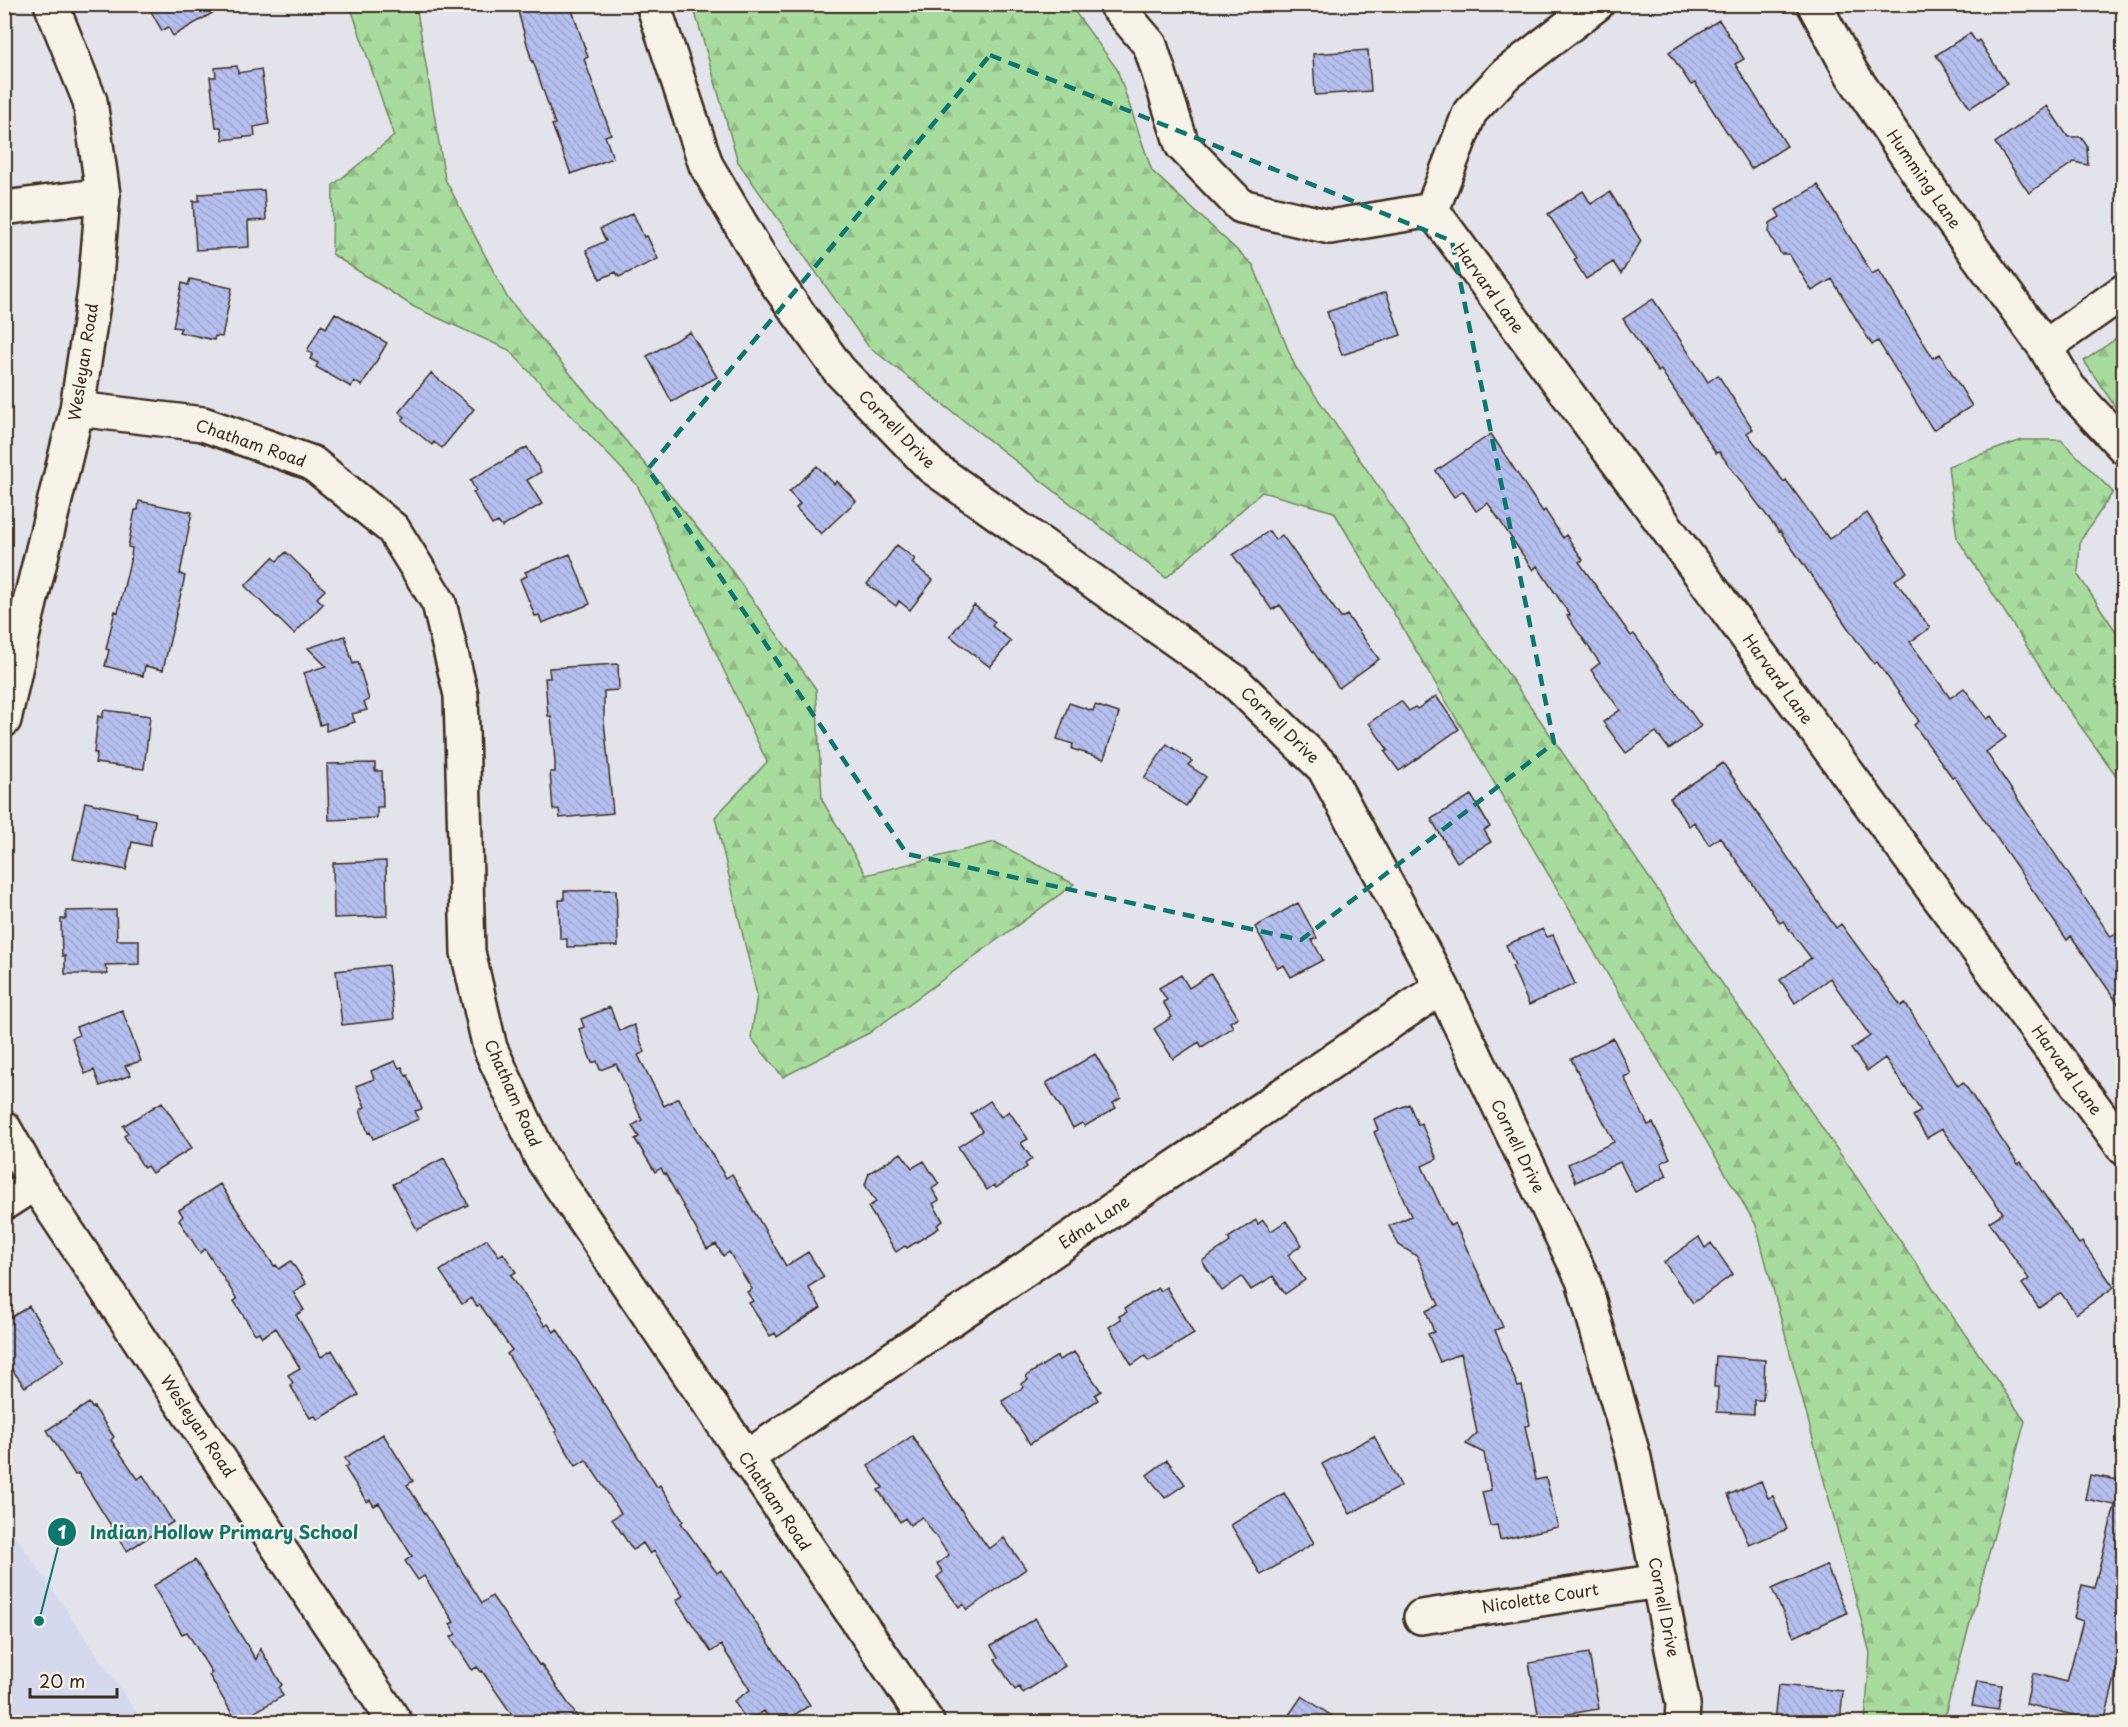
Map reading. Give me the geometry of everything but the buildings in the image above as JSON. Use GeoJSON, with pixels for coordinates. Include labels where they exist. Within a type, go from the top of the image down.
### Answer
{"type":"FeatureCollection","features":[{"type":"Feature","properties":{"kind":"street","name":"Wesleyan Road"},"geometry":{"type":"LineString","coordinates":[[4,720],[77,409],[95,290],[103,195],[90,101],[51,4]]}},
{"type":"Feature","properties":{"kind":"street","name":"Cornell Drive"},"geometry":{"type":"LineString","coordinates":[[653,4],[706,165],[768,271],[839,370],[932,467],[1234,681],[1324,768],[1442,987],[1583,1280],[1634,1458],[1683,1704],[1682,1722]]}},
{"type":"Feature","properties":{"kind":"street"},"geometry":{"type":"LineString","coordinates":[[1115,4],[1150,45],[1182,145],[1241,206],[1330,227],[1432,210],[1470,112],[1506,74],[1597,4]]}},
{"type":"Feature","properties":{"kind":"street","name":"Humming Lane"},"geometry":{"type":"LineString","coordinates":[[1814,4],[1852,74],[1937,200],[2045,347],[2069,388],[2124,447]]}},
{"type":"Feature","properties":{"kind":"street"},"geometry":{"type":"LineString","coordinates":[[4,208],[103,195]]}},
{"type":"Feature","properties":{"kind":"street","name":"Harvard Lane"},"geometry":{"type":"LineString","coordinates":[[1432,210],[2124,1148]]}},
{"type":"Feature","properties":{"kind":"street"},"geometry":{"type":"LineString","coordinates":[[2045,347],[2124,291]]}},
{"type":"Feature","properties":{"kind":"street","name":"Chatham Road"},"geometry":{"type":"LineString","coordinates":[[77,409],[203,424],[312,463],[393,529],[439,603],[461,695],[468,952],[490,1048],[541,1157],[927,1722]]}},
{"type":"Feature","properties":{"kind":"street","name":"Edna Lane"},"geometry":{"type":"LineString","coordinates":[[746,1458],[1442,987]]}},
{"type":"Feature","properties":{"kind":"street","name":"Wesleyan Road"},"geometry":{"type":"LineString","coordinates":[[4,1128],[35,1183],[395,1722]]}},
{"type":"Feature","properties":{"kind":"street"},"geometry":{"type":"LineString","coordinates":[[4,1203],[35,1183]]}},
{"type":"Feature","properties":{"kind":"street","name":"Nicolette Court"},"geometry":{"type":"LineString","coordinates":[[1421,1617],[1659,1581]]}},
{"type":"Feature","properties":{"kind":"highlighted area"},"geometry":{"type":"Polygon","coordinates":[[[990,55],[1452,241],[1554,743],[1301,940],[907,854],[648,469],[990,55]]]}},
{"type":"Feature","properties":{"kind":"shaded area"},"geometry":{"type":"Polygon","coordinates":[[[5,1520],[143,1722],[5,1722],[5,1520]]]}},
{"type":"Feature","properties":{"kind":"green space"},"geometry":{"type":"Polygon","coordinates":[[[350,5],[416,5],[445,179],[507,297],[724,560],[816,689],[822,800],[866,875],[995,842],[1074,884],[869,1033],[783,1077],[751,1038],[757,995],[715,817],[767,762],[637,485],[509,350],[414,307],[332,254],[333,185],[394,136],[350,5]]]}},
{"type":"Feature","properties":{"kind":"green space"},"geometry":{"type":"Polygon","coordinates":[[[693,5],[1070,5],[1117,69],[1152,171],[1253,265],[1295,366],[2025,1421],[1943,1722],[1865,1722],[1870,1653],[1756,1225],[1334,512],[1262,492],[1166,578],[868,346],[738,162],[693,5]]]}},
{"type":"Feature","properties":{"kind":"green space"},"geometry":{"type":"Polygon","coordinates":[[[2123,334],[2123,418],[2084,361],[2123,334]]]}},
{"type":"Feature","properties":{"kind":"green space"},"geometry":{"type":"Polygon","coordinates":[[[2022,440],[2061,440],[2113,492],[2080,541],[2078,575],[2123,642],[2123,785],[2060,698],[1957,538],[1948,466],[2022,440]]]}},
{"type":"Feature","properties":{"kind":"place","name":"Indian Hollow Primary School"},"geometry":{"type":"Point","coordinates":[39,1621]}}]}
